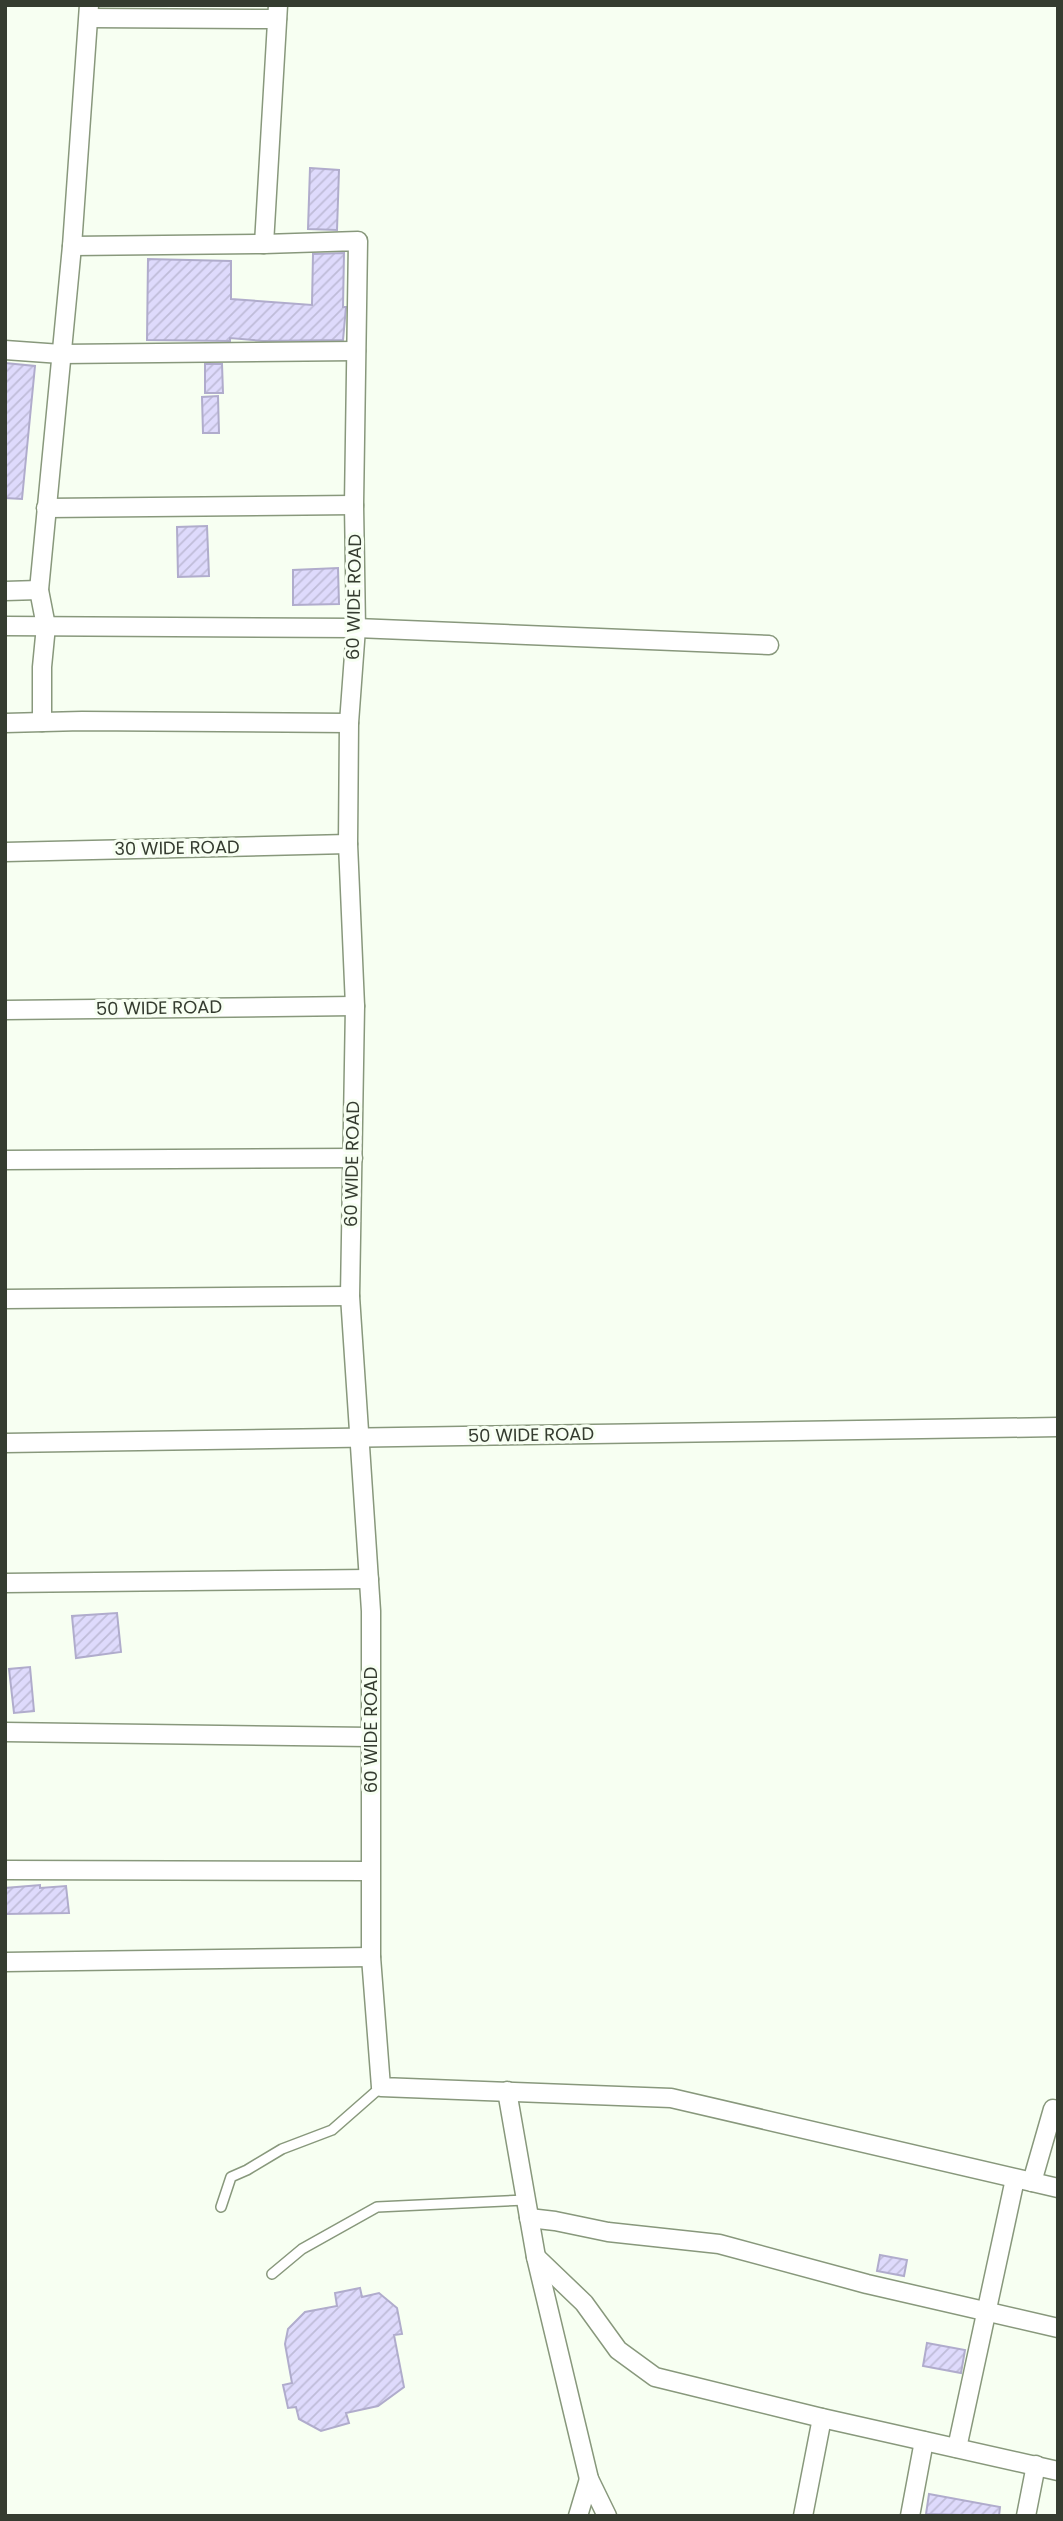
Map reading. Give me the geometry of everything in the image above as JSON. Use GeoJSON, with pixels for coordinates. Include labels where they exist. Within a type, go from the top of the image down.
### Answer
{"type":"FeatureCollection","features":[{"type":"Feature","properties":{"kind":"street"},"geometry":{"type":"LineString","coordinates":[[42,722],[42,667],[46,626],[39,590],[72,246],[89,11],[277,12],[264,244],[72,246]]}},
{"type":"Feature","properties":{"kind":"street","name":"60 WIDE ROAD"},"geometry":{"type":"LineString","coordinates":[[264,244],[358,240],[354,505],[356,628],[349,723],[348,844],[355,1006],[350,1296],[371,1611],[371,1957],[382,2087]]}},
{"type":"Feature","properties":{"kind":"street"},"geometry":{"type":"LineString","coordinates":[[5,350],[61,354],[356,351]]}},
{"type":"Feature","properties":{"kind":"street"},"geometry":{"type":"LineString","coordinates":[[46,508],[354,505]]}},
{"type":"Feature","properties":{"kind":"street"},"geometry":{"type":"LineString","coordinates":[[5,591],[39,590]]}},
{"type":"Feature","properties":{"kind":"street"},"geometry":{"type":"LineString","coordinates":[[5,626],[356,628],[769,645]]}},
{"type":"Feature","properties":{"kind":"street"},"geometry":{"type":"LineString","coordinates":[[5,723],[349,723]]}},
{"type":"Feature","properties":{"kind":"street","name":"30 WIDE ROAD"},"geometry":{"type":"LineString","coordinates":[[5,852],[348,844]]}},
{"type":"Feature","properties":{"kind":"street","name":"50 WIDE ROAD"},"geometry":{"type":"LineString","coordinates":[[5,1010],[355,1006]]}},
{"type":"Feature","properties":{"kind":"street"},"geometry":{"type":"LineString","coordinates":[[5,1160],[353,1158]]}},
{"type":"Feature","properties":{"kind":"street"},"geometry":{"type":"LineString","coordinates":[[5,1299],[350,1296]]}},
{"type":"Feature","properties":{"kind":"street","name":"50 WIDE ROAD"},"geometry":{"type":"LineString","coordinates":[[5,1443],[1058,1427]]}},
{"type":"Feature","properties":{"kind":"street"},"geometry":{"type":"LineString","coordinates":[[5,1583],[369,1579]]}},
{"type":"Feature","properties":{"kind":"street"},"geometry":{"type":"LineString","coordinates":[[5,1732],[370,1737]]}},
{"type":"Feature","properties":{"kind":"street"},"geometry":{"type":"LineString","coordinates":[[5,1870],[370,1871]]}},
{"type":"Feature","properties":{"kind":"street"},"geometry":{"type":"LineString","coordinates":[[5,1962],[371,1957]]}},
{"type":"Feature","properties":{"kind":"street"},"geometry":{"type":"LineString","coordinates":[[382,2087],[671,2098],[1058,2188]]}},
{"type":"Feature","properties":{"kind":"street"},"geometry":{"type":"LineString","coordinates":[[507,2091],[536,2256],[589,2479],[607,2516]]}},
{"type":"Feature","properties":{"kind":"street"},"geometry":{"type":"LineString","coordinates":[[957,2448],[986,2312],[1023,2180],[1052,2109]]}},
{"type":"Feature","properties":{"kind":"street"},"geometry":{"type":"LineString","coordinates":[[529,2218],[608,2232],[640,2233],[719,2244],[867,2284],[1058,2328]]}},
{"type":"Feature","properties":{"kind":"street"},"geometry":{"type":"LineString","coordinates":[[536,2256],[584,2302],[618,2350],[656,2378],[1058,2471]]}},
{"type":"Feature","properties":{"kind":"street"},"geometry":{"type":"LineString","coordinates":[[803,2516],[822,2418]]}},
{"type":"Feature","properties":{"kind":"street"},"geometry":{"type":"LineString","coordinates":[[910,2516],[924,2441]]}},
{"type":"Feature","properties":{"kind":"street"},"geometry":{"type":"LineString","coordinates":[[1026,2516],[1036,2465]]}},
{"type":"Feature","properties":{"kind":"street"},"geometry":{"type":"LineString","coordinates":[[578,2516],[589,2479]]}},
{"type":"Feature","properties":{"kind":"lane"},"geometry":{"type":"LineString","coordinates":[[221,2207],[231,2177],[282,2149],[332,2130],[382,2087]]}},
{"type":"Feature","properties":{"kind":"lane"},"geometry":{"type":"LineString","coordinates":[[272,2274],[302,2249],[377,2207],[526,2200]]}},
{"type":"Feature","properties":{"kind":"building"},"geometry":{"type":"Polygon","coordinates":[[[310,168],[339,170],[337,230],[308,229],[310,168]]]}},
{"type":"Feature","properties":{"kind":"building"},"geometry":{"type":"Polygon","coordinates":[[[344,253],[343,307],[346,307],[343,340],[147,340],[148,259],[231,261],[231,299],[312,305],[313,254],[344,253]]]}},
{"type":"Feature","properties":{"kind":"building"},"geometry":{"type":"Polygon","coordinates":[[[5,363],[35,366],[22,499],[5,498],[5,363]]]}},
{"type":"Feature","properties":{"kind":"building"},"geometry":{"type":"Polygon","coordinates":[[[205,364],[222,364],[223,393],[205,393],[205,364]]]}},
{"type":"Feature","properties":{"kind":"building"},"geometry":{"type":"Polygon","coordinates":[[[218,396],[219,433],[203,433],[202,397],[218,396]]]}},
{"type":"Feature","properties":{"kind":"building"},"geometry":{"type":"Polygon","coordinates":[[[207,526],[209,576],[178,577],[177,527],[207,526]]]}},
{"type":"Feature","properties":{"kind":"building"},"geometry":{"type":"Polygon","coordinates":[[[338,568],[339,604],[293,605],[293,570],[338,568]]]}},
{"type":"Feature","properties":{"kind":"building"},"geometry":{"type":"Polygon","coordinates":[[[117,1613],[121,1652],[76,1658],[72,1616],[117,1613]]]}},
{"type":"Feature","properties":{"kind":"building"},"geometry":{"type":"Polygon","coordinates":[[[30,1667],[34,1711],[14,1713],[9,1669],[30,1667]]]}},
{"type":"Feature","properties":{"kind":"building"},"geometry":{"type":"Polygon","coordinates":[[[40,1885],[40,1888],[66,1886],[69,1913],[5,1914],[5,1888],[40,1885]]]}},
{"type":"Feature","properties":{"kind":"building"},"geometry":{"type":"Polygon","coordinates":[[[880,2255],[907,2260],[904,2276],[877,2271],[880,2255]]]}},
{"type":"Feature","properties":{"kind":"building"},"geometry":{"type":"Polygon","coordinates":[[[360,2288],[362,2297],[379,2293],[397,2308],[402,2334],[394,2335],[404,2387],[378,2406],[346,2413],[349,2423],[321,2431],[299,2419],[296,2407],[288,2408],[283,2385],[292,2383],[285,2344],[288,2329],[305,2312],[337,2306],[335,2293],[360,2288]]]}},
{"type":"Feature","properties":{"kind":"building"},"geometry":{"type":"Polygon","coordinates":[[[927,2343],[965,2350],[961,2373],[923,2366],[927,2343]]]}},
{"type":"Feature","properties":{"kind":"building"},"geometry":{"type":"Polygon","coordinates":[[[929,2494],[1000,2507],[999,2516],[926,2514],[929,2494]]]}}]}
